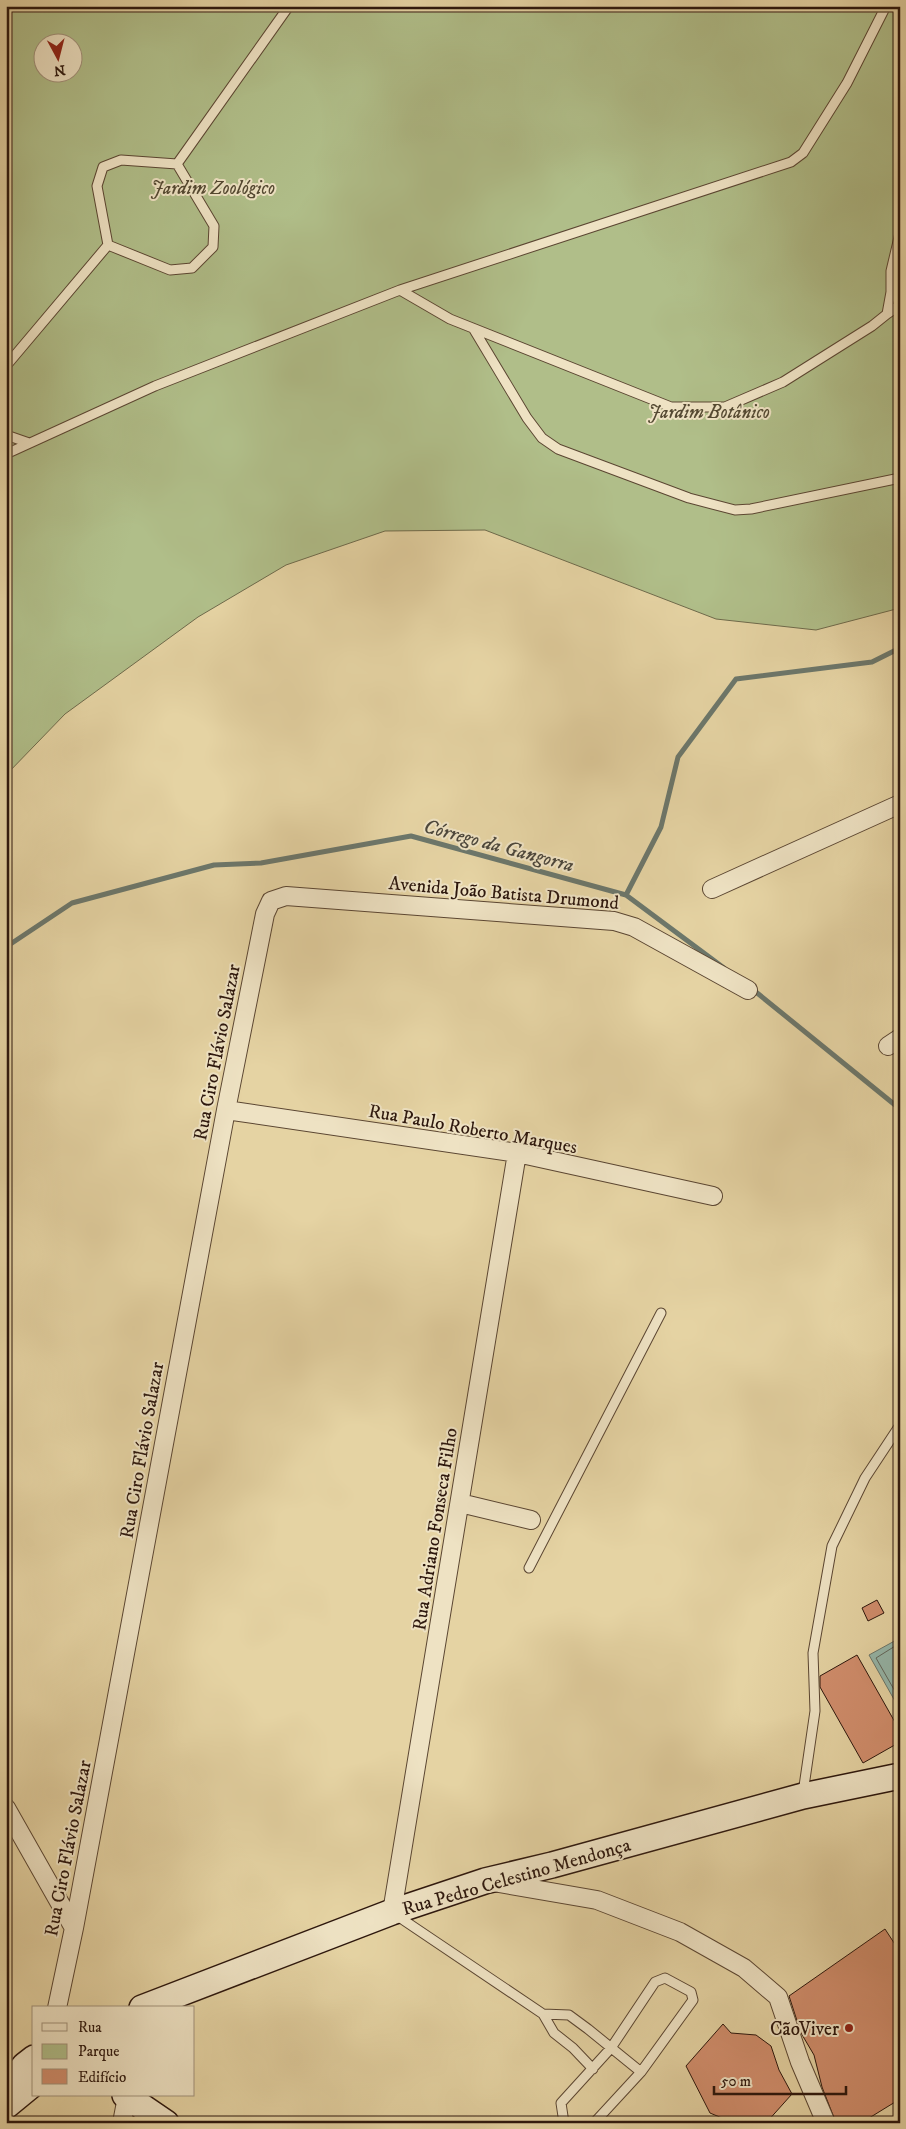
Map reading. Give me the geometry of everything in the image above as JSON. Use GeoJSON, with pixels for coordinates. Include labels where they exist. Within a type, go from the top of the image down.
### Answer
{"type":"FeatureCollection","features":[{"type":"Feature","properties":{"kind":"street"},"geometry":{"type":"LineString","coordinates":[[712,889],[900,804]]}},
{"type":"Feature","properties":{"kind":"street","name":"Avenida João Batista Drumond"},"geometry":{"type":"LineString","coordinates":[[271,901],[286,896],[614,921],[634,927],[748,990]]}},
{"type":"Feature","properties":{"kind":"street","name":"Rua Ciro Flávio Salazar"},"geometry":{"type":"LineString","coordinates":[[57,2006],[74,1928],[226,1110],[265,914],[271,901]]}},
{"type":"Feature","properties":{"kind":"street","name":"Rua Paulo Roberto Marques"},"geometry":{"type":"LineString","coordinates":[[226,1110],[517,1153],[712,1196]]}},
{"type":"Feature","properties":{"kind":"street","name":"Rua Adriano Fonseca Filho"},"geometry":{"type":"LineString","coordinates":[[392,1912],[517,1153]]}},
{"type":"Feature","properties":{"kind":"street"},"geometry":{"type":"LineString","coordinates":[[460,1503],[540,1524]]}},
{"type":"Feature","properties":{"kind":"street","name":"Rua Pedro Celestino Mendonça"},"geometry":{"type":"LineString","coordinates":[[147,2006],[392,1912],[485,1881],[803,1796],[900,1776]]}},
{"type":"Feature","properties":{"kind":"street"},"geometry":{"type":"LineString","coordinates":[[6,1808],[74,1928]]}},
{"type":"Feature","properties":{"kind":"street"},"geometry":{"type":"LineString","coordinates":[[485,1881],[597,1900],[680,1932],[744,1968],[778,1997],[800,2062],[826,2123]]}},
{"type":"Feature","properties":{"kind":"street"},"geometry":{"type":"LineString","coordinates":[[6,2088],[32,2060]]}},
{"type":"Feature","properties":{"kind":"street"},"geometry":{"type":"LineString","coordinates":[[6,2106],[32,2085]]}},
{"type":"Feature","properties":{"kind":"street"},"geometry":{"type":"LineString","coordinates":[[122,2123],[126,2096],[166,2123]]}},
{"type":"Feature","properties":{"kind":"lane"},"geometry":{"type":"LineString","coordinates":[[177,164],[289,6]]}},
{"type":"Feature","properties":{"kind":"lane"},"geometry":{"type":"LineString","coordinates":[[6,454],[155,386],[400,290],[791,162],[803,153],[847,83],[886,6]]}},
{"type":"Feature","properties":{"kind":"lane"},"geometry":{"type":"LineString","coordinates":[[108,245],[97,186],[103,167],[121,160],[177,164]]}},
{"type":"Feature","properties":{"kind":"lane"},"geometry":{"type":"LineString","coordinates":[[108,245],[170,270],[192,268],[213,247],[214,226],[177,164]]}},
{"type":"Feature","properties":{"kind":"lane"},"geometry":{"type":"LineString","coordinates":[[887,314],[891,292],[891,271],[900,233]]}},
{"type":"Feature","properties":{"kind":"lane"},"geometry":{"type":"LineString","coordinates":[[6,366],[108,245]]}},
{"type":"Feature","properties":{"kind":"lane"},"geometry":{"type":"LineString","coordinates":[[400,290],[450,319],[671,407],[726,407],[783,382],[872,326],[900,305]]}},
{"type":"Feature","properties":{"kind":"lane"},"geometry":{"type":"LineString","coordinates":[[472,328],[527,418],[542,438],[558,448],[690,498],[735,510],[752,509],[900,478]]}},
{"type":"Feature","properties":{"kind":"lane"},"geometry":{"type":"LineString","coordinates":[[6,434],[29,443]]}},
{"type":"Feature","properties":{"kind":"lane"},"geometry":{"type":"LineString","coordinates":[[529,1568],[540,1524],[661,1313]]}},
{"type":"Feature","properties":{"kind":"lane"},"geometry":{"type":"LineString","coordinates":[[803,1796],[815,1711],[813,1653],[832,1546],[865,1478],[900,1425]]}},
{"type":"Feature","properties":{"kind":"lane"},"geometry":{"type":"LineString","coordinates":[[392,1912],[543,2014],[554,2033],[573,2048],[593,2069]]}},
{"type":"Feature","properties":{"kind":"lane"},"geometry":{"type":"LineString","coordinates":[[564,2123],[561,2103],[611,2048],[655,1982],[660,1978],[664,1978],[691,1992],[693,2000],[642,2072],[594,2123]]}},
{"type":"Feature","properties":{"kind":"lane"},"geometry":{"type":"LineString","coordinates":[[543,2014],[569,2016],[642,2072]]}},
{"type":"Feature","properties":{"kind":"green space"},"geometry":{"type":"Polygon","coordinates":[[[6,6],[900,6],[900,608],[816,630],[716,619],[485,530],[385,531],[286,565],[198,617],[65,714],[6,775],[6,6]]]}},
{"type":"Feature","properties":{"kind":"water"},"geometry":{"type":"Polygon","coordinates":[[[900,1638],[900,1710],[869,1655],[900,1638]]]}},
{"type":"Feature","properties":{"kind":"building"},"geometry":{"type":"Polygon","coordinates":[[[877,1600],[884,1613],[868,1621],[862,1608],[877,1600]]]}},
{"type":"Feature","properties":{"kind":"building"},"geometry":{"type":"Polygon","coordinates":[[[857,1655],[900,1731],[900,1742],[863,1763],[820,1687],[820,1676],[857,1655]]]}},
{"type":"Feature","properties":{"kind":"building","name":"CãoViver"},"geometry":{"type":"Polygon","coordinates":[[[885,1929],[900,1952],[900,2099],[861,2123],[836,2123],[822,2087],[814,2055],[801,2033],[789,1996],[885,1929]]]}},
{"type":"Feature","properties":{"kind":"building"},"geometry":{"type":"Polygon","coordinates":[[[723,2024],[731,2033],[756,2035],[771,2046],[779,2070],[792,2094],[766,2123],[734,2123],[710,2113],[686,2066],[723,2024]]]}},
{"type":"Feature","properties":{"kind":"waterway"},"geometry":{"type":"LineString","coordinates":[[626,895],[661,827],[678,757],[736,679],[872,662],[900,648]]}},
{"type":"Feature","properties":{"kind":"waterway","name":"Córrego da Gangorra"},"geometry":{"type":"LineString","coordinates":[[6,947],[72,903],[214,865],[261,863],[411,836],[626,895],[724,968]]}},
{"type":"Feature","properties":{"kind":"waterway","name":"Córrego da Gangorra"},"geometry":{"type":"LineString","coordinates":[[751,988],[900,1109]]}},
{"type":"Feature","properties":{"kind":"place","name":"CãoViver"},"geometry":{"type":"Point","coordinates":[849,2028]}},
{"type":"Feature","properties":{"kind":"park label","name":"Jardim Zoológico"},"geometry":{"type":"Point","coordinates":[213,187]}},
{"type":"Feature","properties":{"kind":"park label","name":"Jardim Botânico"},"geometry":{"type":"Point","coordinates":[709,411]}}]}
